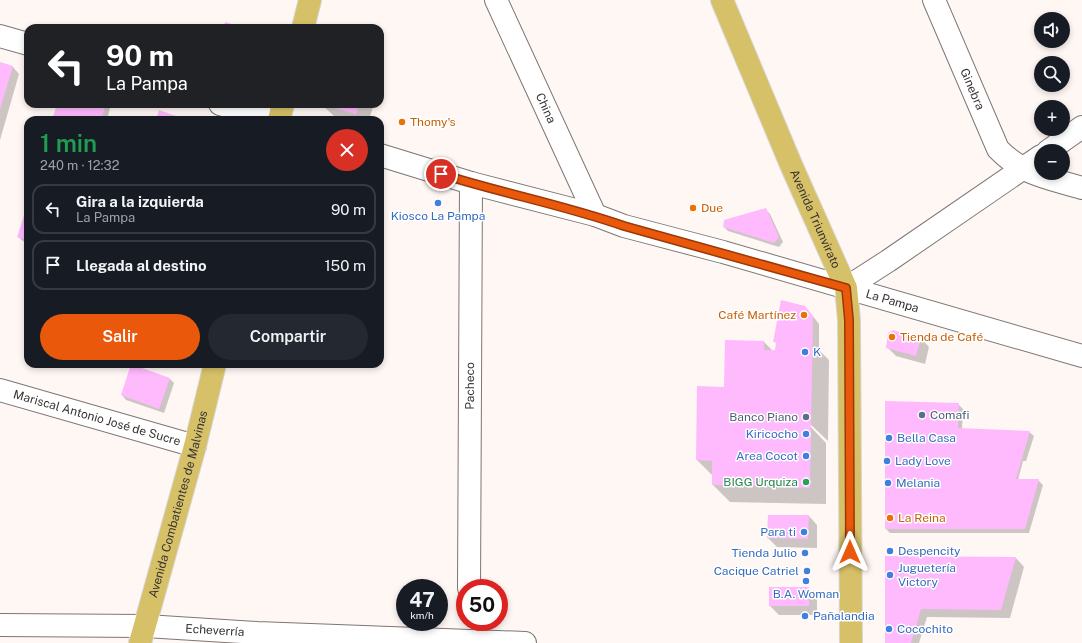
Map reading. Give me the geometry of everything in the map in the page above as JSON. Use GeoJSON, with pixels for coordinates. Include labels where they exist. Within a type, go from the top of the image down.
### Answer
{"type":"FeatureCollection","features":[{"type":"Feature","properties":{"kind":"main road"},"geometry":{"type":"LineString","coordinates":[[304,24],[310,0]]}},
{"type":"Feature","properties":{"kind":"main road","name":"Avenida Triunvirato"},"geometry":{"type":"LineString","coordinates":[[722,0],[792,167],[846,288],[849,320],[851,643]]}},
{"type":"Feature","properties":{"kind":"main road","name":"Avenida Combatientes de Malvinas"},"geometry":{"type":"LineString","coordinates":[[143,634],[195,446],[214,368]]}},
{"type":"Feature","properties":{"kind":"street","name":"China"},"geometry":{"type":"LineString","coordinates":[[496,0],[595,215]]}},
{"type":"Feature","properties":{"kind":"street","name":"Ginebra"},"geometry":{"type":"LineString","coordinates":[[934,0],[998,149],[1010,161],[1022,169],[1082,188]]}},
{"type":"Feature","properties":{"kind":"street"},"geometry":{"type":"LineString","coordinates":[[0,36],[24,43]]}},
{"type":"Feature","properties":{"kind":"street"},"geometry":{"type":"LineString","coordinates":[[233,108],[258,116]]}},
{"type":"Feature","properties":{"kind":"street"},"geometry":{"type":"LineString","coordinates":[[1058,144],[1082,127]]}},
{"type":"Feature","properties":{"kind":"street","name":"La Pampa"},"geometry":{"type":"LineString","coordinates":[[384,156],[471,184],[595,215],[624,226],[1082,356]]}},
{"type":"Feature","properties":{"kind":"street"},"geometry":{"type":"LineString","coordinates":[[846,288],[1034,161]]}},
{"type":"Feature","properties":{"kind":"street","name":"Pacheco"},"geometry":{"type":"LineString","coordinates":[[469,579],[471,184]]}},
{"type":"Feature","properties":{"kind":"street","name":"Mariscal Antonio José de Sucre"},"geometry":{"type":"LineString","coordinates":[[0,390],[195,446]]}},
{"type":"Feature","properties":{"kind":"street","name":"Echeverría"},"geometry":{"type":"LineString","coordinates":[[0,625],[143,634],[257,638],[469,635],[525,643]]}},
{"type":"Feature","properties":{"kind":"building"},"geometry":{"type":"Polygon","coordinates":[[[0,62],[13,66],[0,109],[0,62]]]}},
{"type":"Feature","properties":{"kind":"building"},"geometry":{"type":"Polygon","coordinates":[[[56,108],[105,108],[102,116],[53,116],[56,108]]]}},
{"type":"Feature","properties":{"kind":"building"},"geometry":{"type":"Polygon","coordinates":[[[334,108],[358,108],[356,114],[334,108]]]}},
{"type":"Feature","properties":{"kind":"building"},"geometry":{"type":"Polygon","coordinates":[[[159,110],[176,116],[157,116],[159,110]]]}},
{"type":"Feature","properties":{"kind":"building"},"geometry":{"type":"Polygon","coordinates":[[[766,208],[779,237],[774,243],[723,227],[724,220],[766,208]]]}},
{"type":"Feature","properties":{"kind":"building"},"geometry":{"type":"Polygon","coordinates":[[[24,215],[24,239],[17,237],[24,215]]]}},
{"type":"Feature","properties":{"kind":"building"},"geometry":{"type":"Polygon","coordinates":[[[781,300],[805,306],[813,316],[810,488],[712,485],[712,461],[696,460],[697,386],[724,387],[725,340],[764,341],[764,350],[775,350],[776,342],[773,342],[781,300]]]}},
{"type":"Feature","properties":{"kind":"building"},"geometry":{"type":"Polygon","coordinates":[[[893,330],[921,338],[916,356],[886,348],[888,333],[893,330]]]}},
{"type":"Feature","properties":{"kind":"building"},"geometry":{"type":"Polygon","coordinates":[[[130,368],[142,368],[170,378],[159,409],[121,395],[130,368]]]}},
{"type":"Feature","properties":{"kind":"building"},"geometry":{"type":"Polygon","coordinates":[[[885,401],[959,403],[958,428],[1030,431],[1016,479],[1039,479],[1025,529],[885,529],[885,401]]]}},
{"type":"Feature","properties":{"kind":"building"},"geometry":{"type":"Polygon","coordinates":[[[768,515],[809,515],[808,539],[767,538],[768,515]]]}},
{"type":"Feature","properties":{"kind":"building"},"geometry":{"type":"Polygon","coordinates":[[[885,556],[1016,557],[1001,610],[921,609],[911,643],[885,643],[885,556]]]}},
{"type":"Feature","properties":{"kind":"building"},"geometry":{"type":"Polygon","coordinates":[[[769,587],[809,587],[809,606],[769,606],[769,587]]]}},
{"type":"Feature","properties":{"kind":"place","name":"Thomy's"},"geometry":{"type":"Point","coordinates":[402,122]}},
{"type":"Feature","properties":{"kind":"place","name":"Kiosco La Pampa"},"geometry":{"type":"Point","coordinates":[438,203]}},
{"type":"Feature","properties":{"kind":"place","name":"Due"},"geometry":{"type":"Point","coordinates":[693,208]}},
{"type":"Feature","properties":{"kind":"place","name":"Café Martínez"},"geometry":{"type":"Point","coordinates":[804,315]}},
{"type":"Feature","properties":{"kind":"place","name":"Tienda de Café"},"geometry":{"type":"Point","coordinates":[892,337]}},
{"type":"Feature","properties":{"kind":"place","name":"K"},"geometry":{"type":"Point","coordinates":[805,352]}},
{"type":"Feature","properties":{"kind":"place","name":"Comafi"},"geometry":{"type":"Point","coordinates":[922,415]}},
{"type":"Feature","properties":{"kind":"place","name":"Banco Piano"},"geometry":{"type":"Point","coordinates":[806,417]}},
{"type":"Feature","properties":{"kind":"place","name":"Kiricocho"},"geometry":{"type":"Point","coordinates":[806,434]}},
{"type":"Feature","properties":{"kind":"place","name":"Bella Casa"},"geometry":{"type":"Point","coordinates":[889,438]}},
{"type":"Feature","properties":{"kind":"place","name":"Area Cocot"},"geometry":{"type":"Point","coordinates":[806,456]}},
{"type":"Feature","properties":{"kind":"place","name":"Lady Love"},"geometry":{"type":"Point","coordinates":[887,461]}},
{"type":"Feature","properties":{"kind":"place","name":"BIGG Urquiza"},"geometry":{"type":"Point","coordinates":[806,482]}},
{"type":"Feature","properties":{"kind":"place","name":"Melania"},"geometry":{"type":"Point","coordinates":[888,483]}},
{"type":"Feature","properties":{"kind":"place","name":"La Reina"},"geometry":{"type":"Point","coordinates":[890,518]}},
{"type":"Feature","properties":{"kind":"place","name":"Para ti"},"geometry":{"type":"Point","coordinates":[804,532]}},
{"type":"Feature","properties":{"kind":"place","name":"Despencity"},"geometry":{"type":"Point","coordinates":[890,551]}},
{"type":"Feature","properties":{"kind":"place","name":"Tienda Julio"},"geometry":{"type":"Point","coordinates":[805,553]}},
{"type":"Feature","properties":{"kind":"place","name":"Cacique Catriel"},"geometry":{"type":"Point","coordinates":[807,571]}},
{"type":"Feature","properties":{"kind":"place","name":"Juguetería Victory"},"geometry":{"type":"Point","coordinates":[890,575]}},
{"type":"Feature","properties":{"kind":"place","name":"B.A. Woman"},"geometry":{"type":"Point","coordinates":[806,581]}},
{"type":"Feature","properties":{"kind":"place","name":"Pañalandia"},"geometry":{"type":"Point","coordinates":[805,616]}},
{"type":"Feature","properties":{"kind":"place","name":"Cocochito"},"geometry":{"type":"Point","coordinates":[889,629]}},
{"type":"Feature","properties":{"kind":"route"},"geometry":{"type":"LineString","coordinates":[[441,174],[471,184],[595,215],[624,226],[723,252],[846,288],[849,320],[850,552]]}}]}
